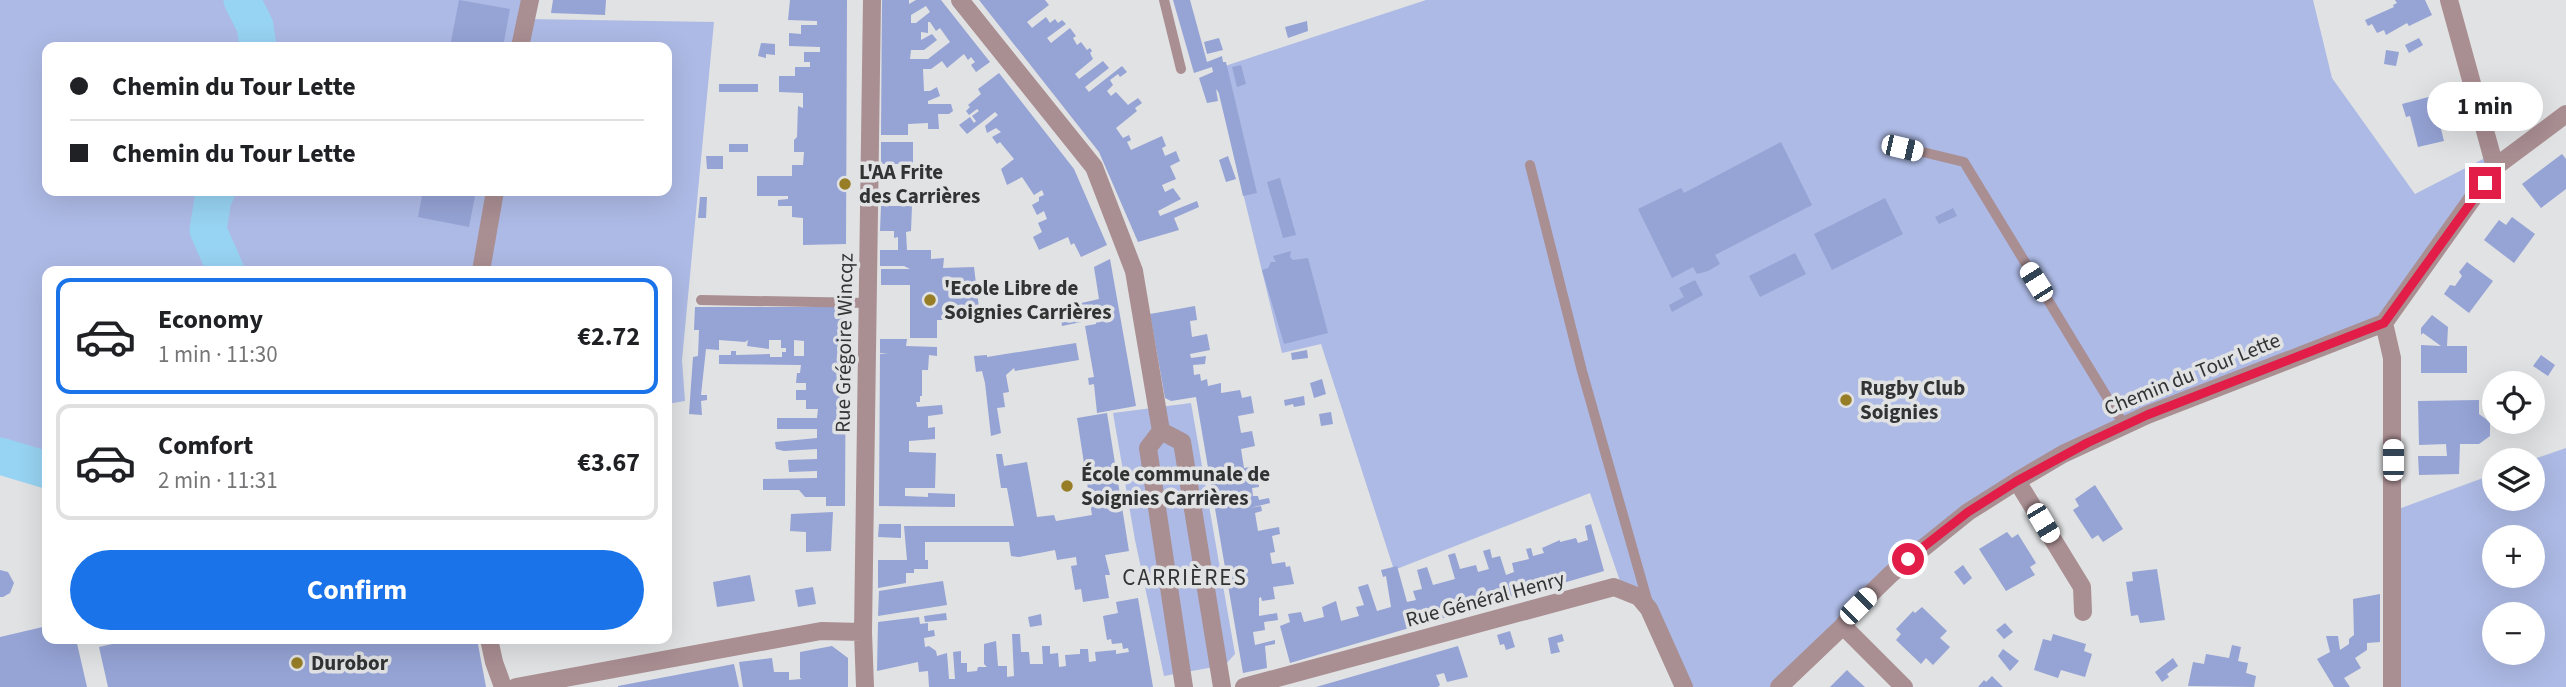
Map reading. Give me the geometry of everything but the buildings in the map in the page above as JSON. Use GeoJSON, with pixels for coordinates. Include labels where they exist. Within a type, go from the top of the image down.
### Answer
{"type":"FeatureCollection","features":[{"type":"Feature","properties":{"kind":"street"},"geometry":{"type":"LineString","coordinates":[[521,42],[530,0]]}},
{"type":"Feature","properties":{"kind":"street","name":"Rue Grégoire Wincqz"},"geometry":{"type":"LineString","coordinates":[[865,687],[863,632],[872,0]]}},
{"type":"Feature","properties":{"kind":"street"},"geometry":{"type":"LineString","coordinates":[[960,0],[1094,167],[1134,271],[1161,432],[1148,448],[1184,687]]}},
{"type":"Feature","properties":{"kind":"street"},"geometry":{"type":"LineString","coordinates":[[2449,0],[2495,167]]}},
{"type":"Feature","properties":{"kind":"street"},"geometry":{"type":"LineString","coordinates":[[2392,687],[2392,358],[2384,323],[2495,167],[2566,114]]}},
{"type":"Feature","properties":{"kind":"street"},"geometry":{"type":"LineString","coordinates":[[482,266],[494,196]]}},
{"type":"Feature","properties":{"kind":"street","name":"Chemin du Tour Lette"},"geometry":{"type":"LineString","coordinates":[[1779,687],[1843,626],[1858,606],[1891,573],[1968,512],[2017,481],[2063,454],[2124,425],[2384,323]]}},
{"type":"Feature","properties":{"kind":"street"},"geometry":{"type":"LineString","coordinates":[[1161,432],[1182,442],[1222,687]]}},
{"type":"Feature","properties":{"kind":"street"},"geometry":{"type":"LineString","coordinates":[[2017,481],[2082,587],[2083,612]]}},
{"type":"Feature","properties":{"kind":"street","name":"Rue Général Henry"},"geometry":{"type":"LineString","coordinates":[[1244,687],[1614,587],[1639,597],[1649,609]]}},
{"type":"Feature","properties":{"kind":"street"},"geometry":{"type":"LineString","coordinates":[[1649,609],[1684,687]]}},
{"type":"Feature","properties":{"kind":"street"},"geometry":{"type":"LineString","coordinates":[[1843,626],[1904,687]]}},
{"type":"Feature","properties":{"kind":"street"},"geometry":{"type":"LineString","coordinates":[[516,687],[821,631],[863,632]]}},
{"type":"Feature","properties":{"kind":"street"},"geometry":{"type":"LineString","coordinates":[[490,644],[503,687]]}},
{"type":"Feature","properties":{"kind":"lane"},"geometry":{"type":"LineString","coordinates":[[1164,0],[1181,69]]}},
{"type":"Feature","properties":{"kind":"lane"},"geometry":{"type":"LineString","coordinates":[[1902,148],[1964,162],[2124,425]]}},
{"type":"Feature","properties":{"kind":"lane"},"geometry":{"type":"LineString","coordinates":[[1530,165],[1582,371],[1649,609]]}},
{"type":"Feature","properties":{"kind":"lane"},"geometry":{"type":"LineString","coordinates":[[701,300],[868,303]]}},
{"type":"Feature","properties":{"kind":"shaded area"},"geometry":{"type":"Polygon","coordinates":[[[0,0],[528,0],[526,19],[714,22],[682,360],[685,401],[672,403],[672,266],[42,266],[42,480],[0,468],[0,0]]]}},
{"type":"Feature","properties":{"kind":"shaded area"},"geometry":{"type":"Polygon","coordinates":[[[1426,0],[2313,0],[2332,78],[2415,194],[2485,158],[2484,171],[2384,323],[2147,415],[1968,512],[1779,687],[1684,687],[1651,616],[1623,590],[1590,493],[1394,570],[1321,344],[1282,353],[1213,70],[1426,0]]]}},
{"type":"Feature","properties":{"kind":"shaded area"},"geometry":{"type":"Polygon","coordinates":[[[1191,403],[1235,654],[1225,665],[1164,676],[1135,540],[1113,413],[1191,403]]]}},
{"type":"Feature","properties":{"kind":"shaded area"},"geometry":{"type":"Polygon","coordinates":[[[2566,448],[2566,687],[2392,687],[2393,511],[2482,478],[2482,511],[2545,511],[2545,455],[2566,448]]]}},
{"type":"Feature","properties":{"kind":"waterway"},"geometry":{"type":"LineString","coordinates":[[242,0],[255,26],[257,42]]}},
{"type":"Feature","properties":{"kind":"waterway"},"geometry":{"type":"LineString","coordinates":[[214,196],[208,230],[224,266]]}},
{"type":"Feature","properties":{"kind":"waterway"},"geometry":{"type":"LineString","coordinates":[[0,456],[42,469]]}},
{"type":"Feature","properties":{"kind":"place","name":"L'AA Frite des Carrières"},"geometry":{"type":"Point","coordinates":[845,184]}},
{"type":"Feature","properties":{"kind":"place","name":"'Ecole Libre de Soignies Carrières"},"geometry":{"type":"Point","coordinates":[930,300]}},
{"type":"Feature","properties":{"kind":"place","name":"Rugby Club Soignies"},"geometry":{"type":"Point","coordinates":[1846,400]}},
{"type":"Feature","properties":{"kind":"place","name":"École communale de Soignies Carrières"},"geometry":{"type":"Point","coordinates":[1067,486]}},
{"type":"Feature","properties":{"kind":"place","name":"Durobor"},"geometry":{"type":"Point","coordinates":[297,663]}},
{"type":"Feature","properties":{"kind":"district","name":"CARRIÈRES"},"geometry":{"type":"Point","coordinates":[1185,577]}},
{"type":"Feature","properties":{"kind":"route"},"geometry":{"type":"LineString","coordinates":[[1908,559],[1968,512],[2063,454],[2147,415],[2384,323],[2485,183]]}}]}
